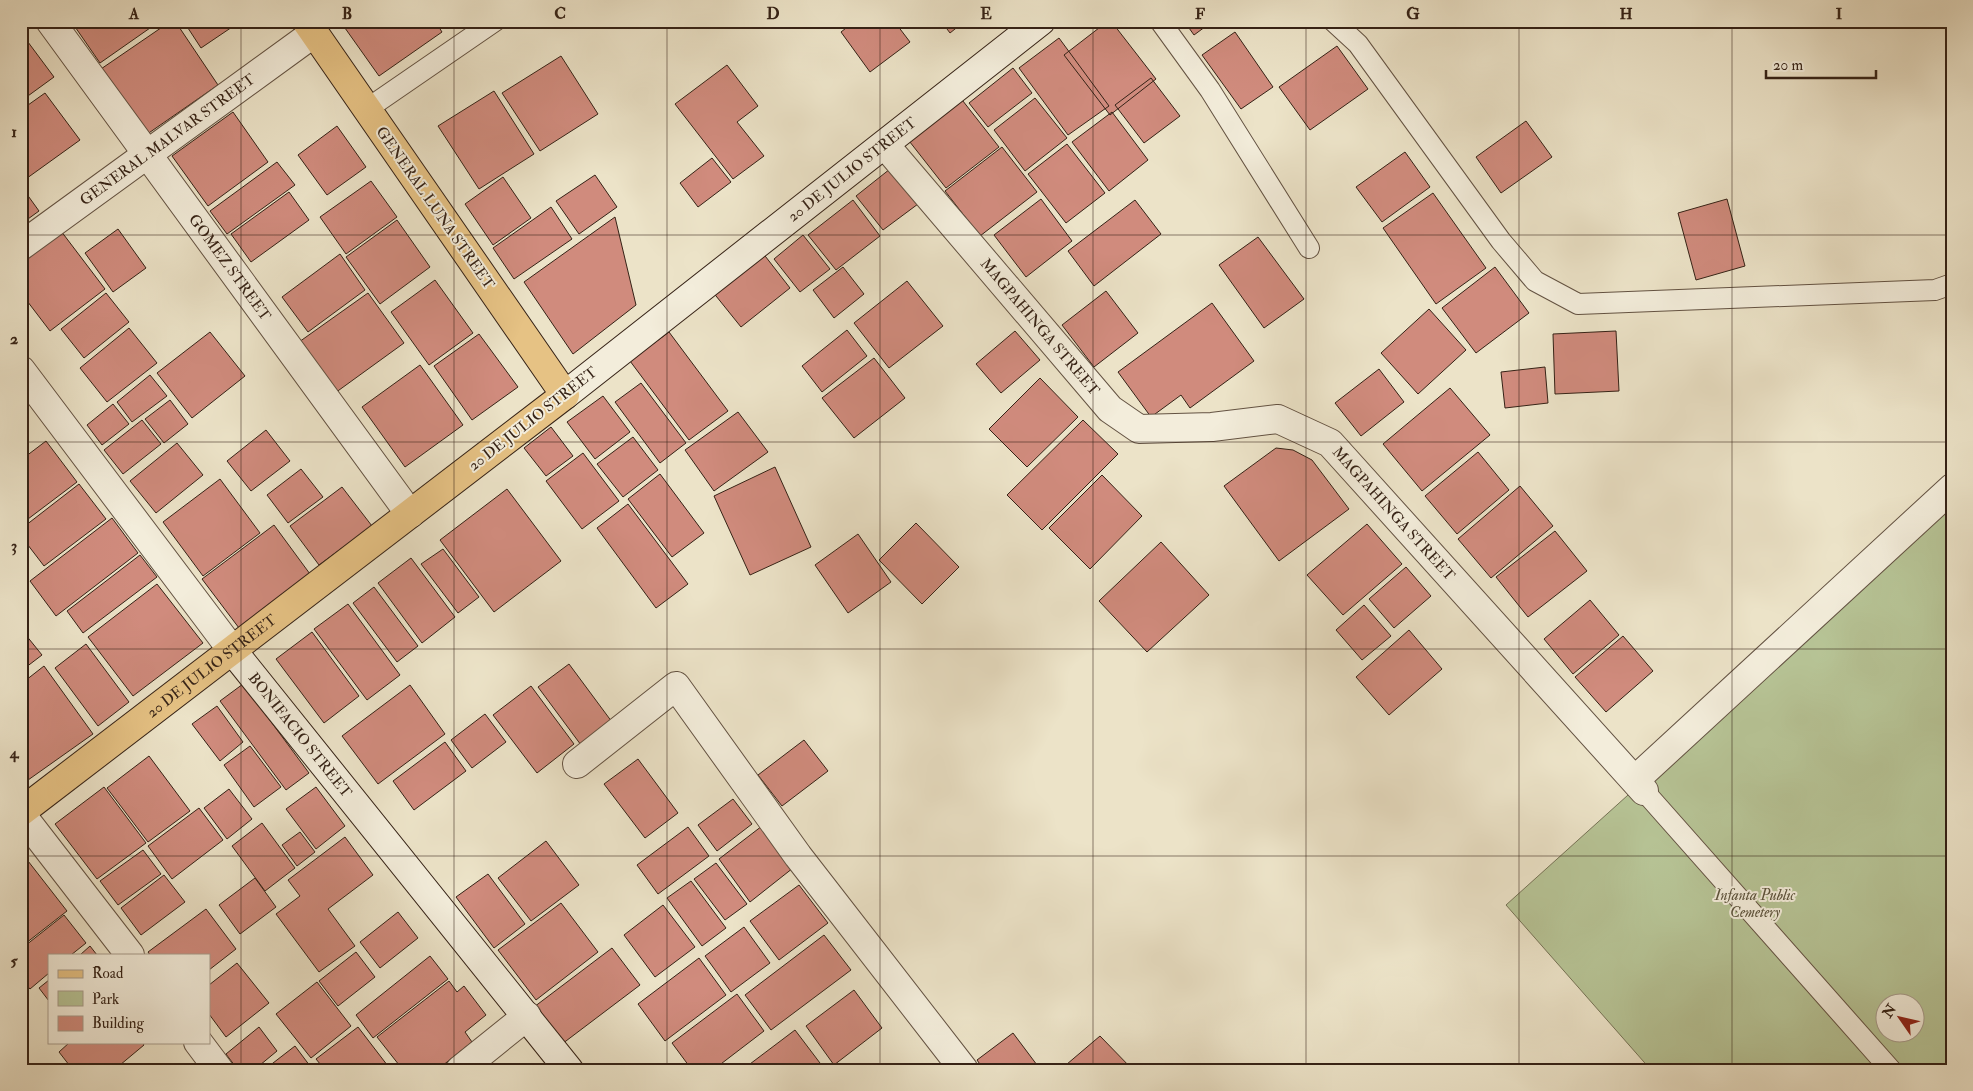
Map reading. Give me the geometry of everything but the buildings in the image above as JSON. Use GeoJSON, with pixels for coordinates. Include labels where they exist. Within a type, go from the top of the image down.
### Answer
{"type":"FeatureCollection","features":[{"type":"Feature","properties":{"kind":"main road","name":"GENERAL LUNA STREET"},"geometry":{"type":"LineString","coordinates":[[310,27],[565,395]]}},
{"type":"Feature","properties":{"kind":"main road","name":"20 DE JULIO STREET"},"geometry":{"type":"LineString","coordinates":[[21,813],[565,395]]}},
{"type":"Feature","properties":{"kind":"street","name":"GOMEZ STREET"},"geometry":{"type":"LineString","coordinates":[[50,21],[410,514]]}},
{"type":"Feature","properties":{"kind":"street","name":"20 DE JULIO STREET"},"geometry":{"type":"LineString","coordinates":[[565,395],[1041,21]]}},
{"type":"Feature","properties":{"kind":"street","name":"GENERAL MALVAR STREET"},"geometry":{"type":"LineString","coordinates":[[21,246],[147,154],[310,27]]}},
{"type":"Feature","properties":{"kind":"street","name":"MAGPAHINGA STREET"},"geometry":{"type":"LineString","coordinates":[[885,145],[1110,409],[1139,429],[1212,427],[1278,419],[1330,443],[1639,786]]}},
{"type":"Feature","properties":{"kind":"street","name":"BONIFACIO STREET"},"geometry":{"type":"LineString","coordinates":[[21,370],[232,650],[569,1070]]}},
{"type":"Feature","properties":{"kind":"street"},"geometry":{"type":"LineString","coordinates":[[1639,786],[1952,488]]}},
{"type":"Feature","properties":{"kind":"street"},"geometry":{"type":"LineString","coordinates":[[577,764],[676,686],[798,856],[964,1070]]}},
{"type":"Feature","properties":{"kind":"street"},"geometry":{"type":"LineString","coordinates":[[21,813],[129,954]]}},
{"type":"Feature","properties":{"kind":"street"},"geometry":{"type":"LineString","coordinates":[[460,1070],[527,1016]]}},
{"type":"Feature","properties":{"kind":"street"},"geometry":{"type":"LineString","coordinates":[[200,1044],[219,1070]]}},
{"type":"Feature","properties":{"kind":"lane"},"geometry":{"type":"LineString","coordinates":[[367,109],[495,21]]}},
{"type":"Feature","properties":{"kind":"lane"},"geometry":{"type":"LineString","coordinates":[[1160,21],[1210,90],[1309,248]]}},
{"type":"Feature","properties":{"kind":"lane"},"geometry":{"type":"LineString","coordinates":[[1332,21],[1358,44],[1501,240],[1535,281],[1578,304],[1935,290],[1952,284]]}},
{"type":"Feature","properties":{"kind":"lane"},"geometry":{"type":"LineString","coordinates":[[1639,786],[1891,1070]]}},
{"type":"Feature","properties":{"kind":"green space","name":"Infanta Public Cemetery"},"geometry":{"type":"Polygon","coordinates":[[[1952,503],[1952,1070],[1651,1070],[1506,905],[1952,503]]]}}]}
